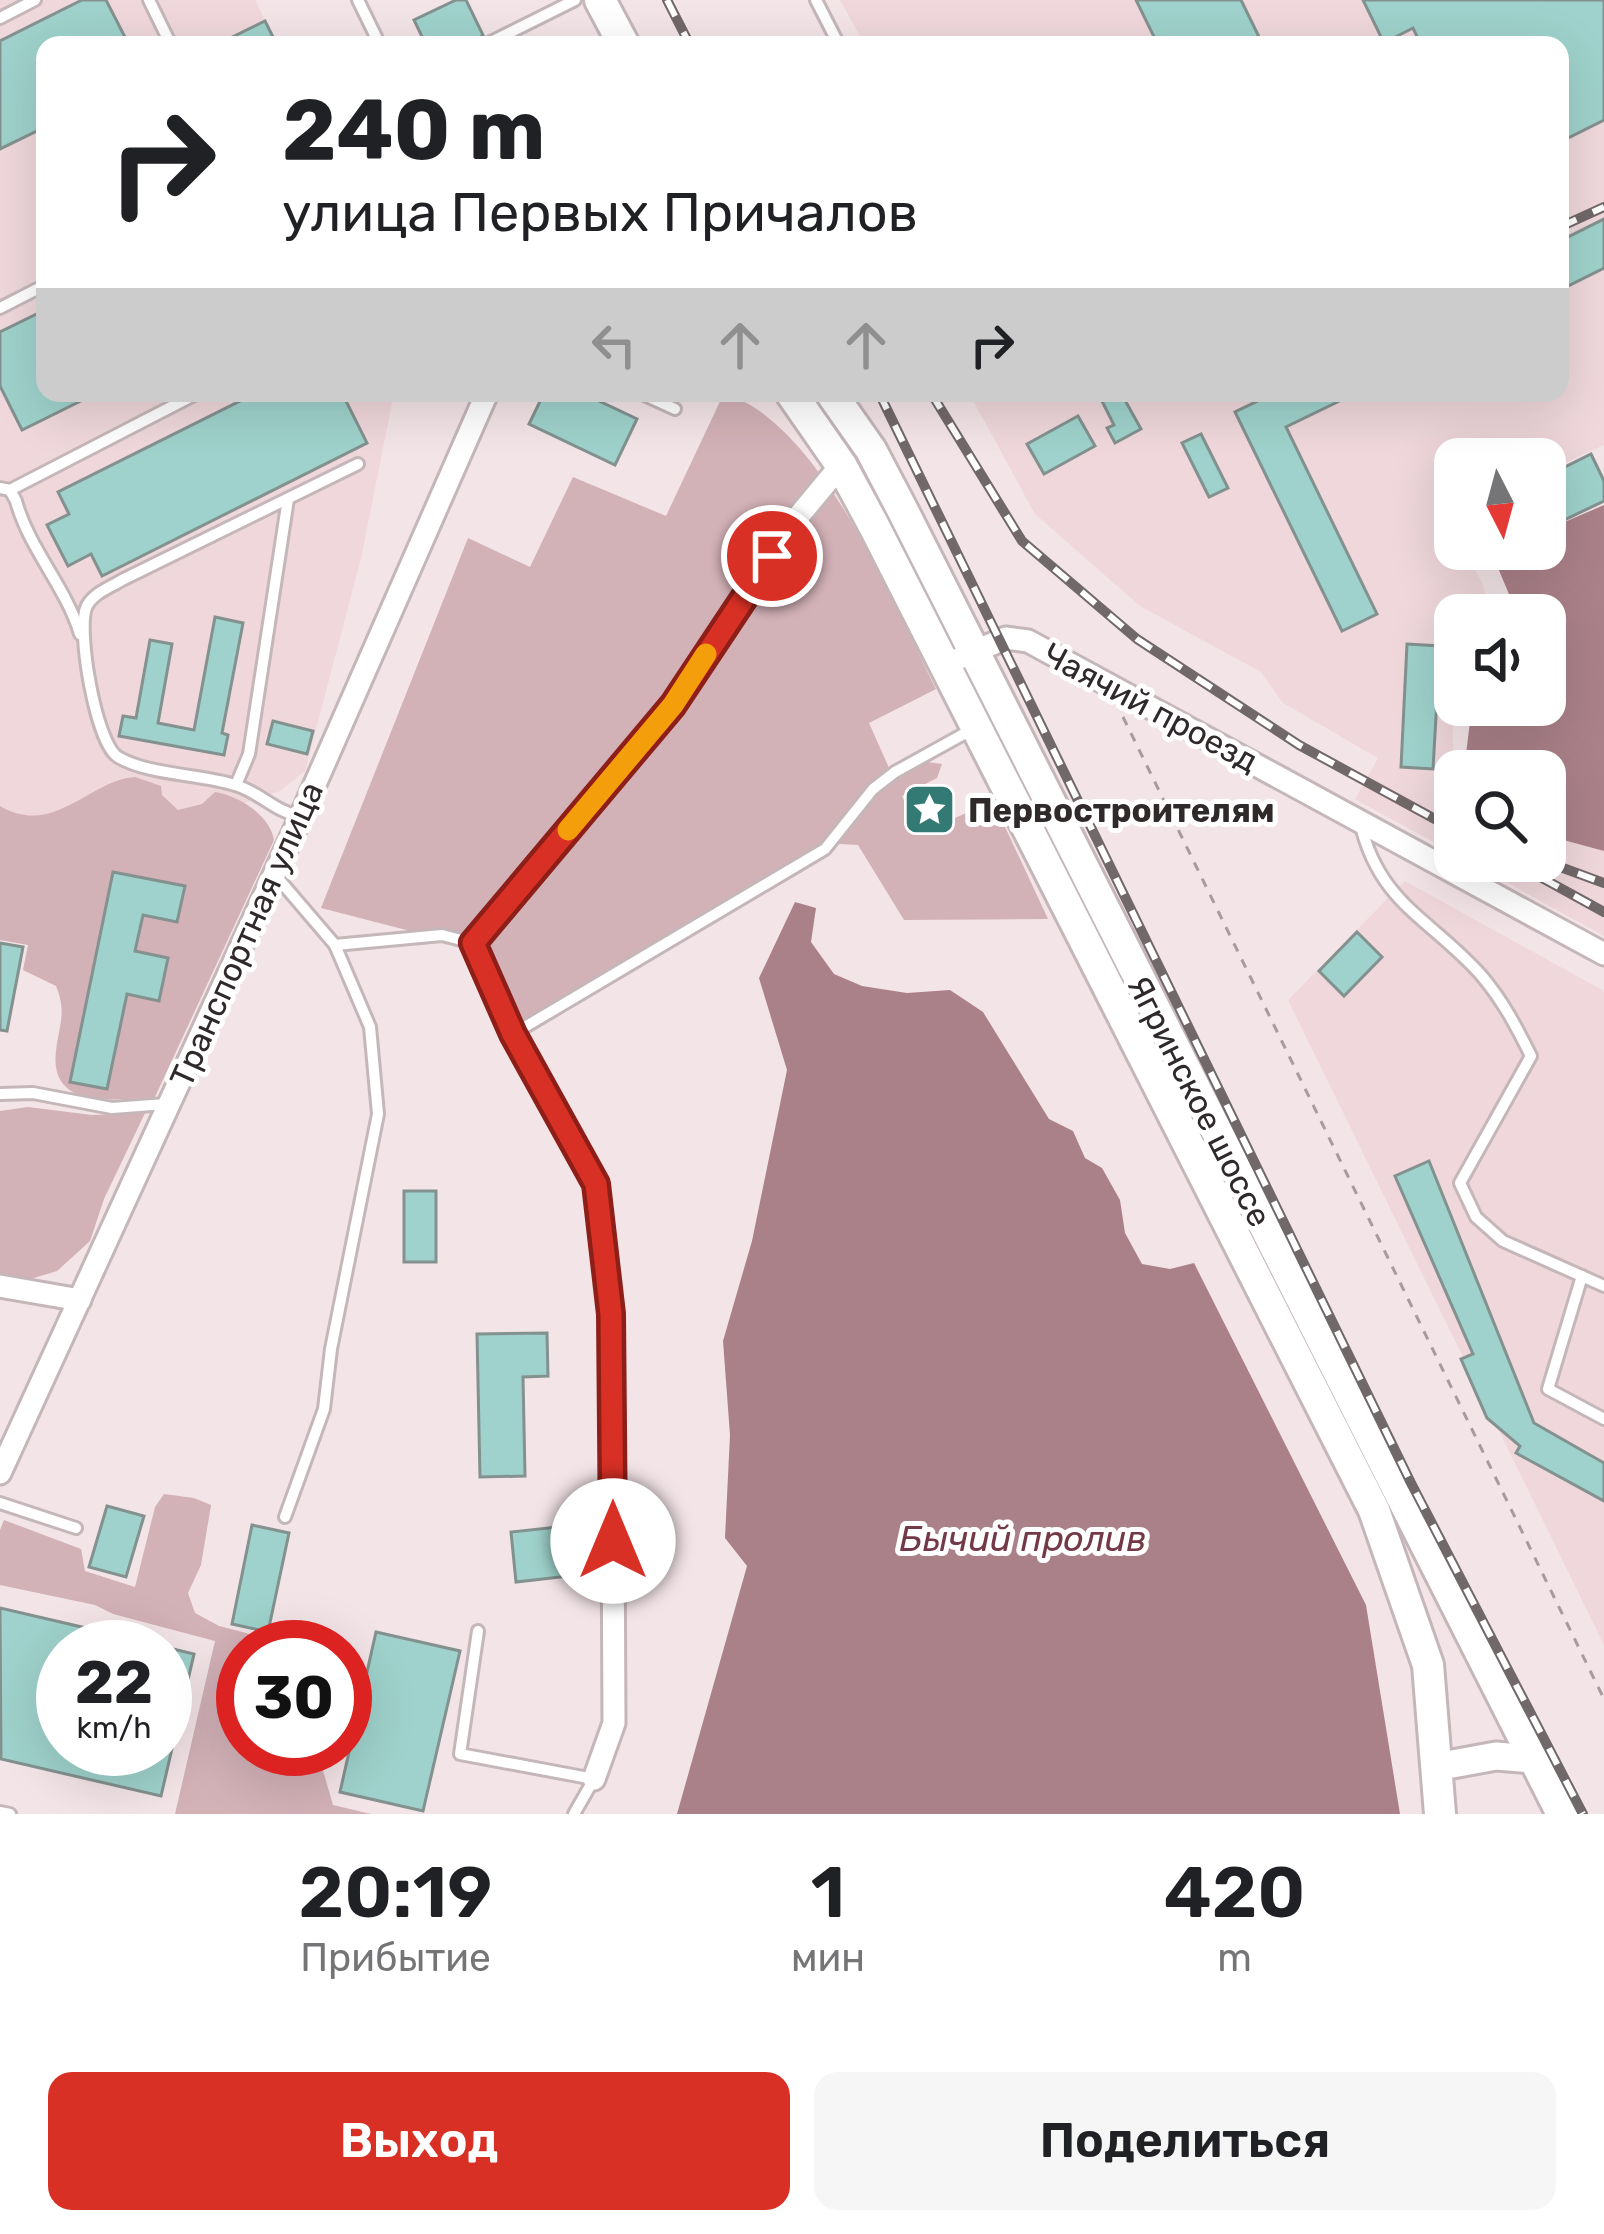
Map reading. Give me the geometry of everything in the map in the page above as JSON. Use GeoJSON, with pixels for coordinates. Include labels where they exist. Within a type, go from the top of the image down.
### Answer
{"type":"FeatureCollection","features":[{"type":"Feature","properties":{"kind":"main road"},"geometry":{"type":"LineString","coordinates":[[577,0],[596,36]]}},
{"type":"Feature","properties":{"kind":"main road"},"geometry":{"type":"LineString","coordinates":[[600,0],[619,36]]}},
{"type":"Feature","properties":{"kind":"main road","name":"Ягринское шоссе"},"geometry":{"type":"LineString","coordinates":[[797,402],[841,466],[945,665],[1374,1510],[1427,1665],[1440,1814]]}},
{"type":"Feature","properties":{"kind":"main road","name":"Ягринское шоссе"},"geometry":{"type":"LineString","coordinates":[[837,402],[871,450],[1562,1814]]}},
{"type":"Feature","properties":{"kind":"street","name":"Транспортная улица"},"geometry":{"type":"LineString","coordinates":[[0,1473],[301,816],[483,402]]}},
{"type":"Feature","properties":{"kind":"street"},"geometry":{"type":"LineString","coordinates":[[594,1779],[614,1723],[611,1314],[596,1184],[513,1034],[473,943],[673,705],[797,518],[841,466]]}},
{"type":"Feature","properties":{"kind":"street","name":"Чаячий проезд"},"geometry":{"type":"LineString","coordinates":[[945,665],[1006,638],[1028,641],[1604,954]]}},
{"type":"Feature","properties":{"kind":"street"},"geometry":{"type":"LineString","coordinates":[[0,1286],[80,1300]]}},
{"type":"Feature","properties":{"kind":"street"},"geometry":{"type":"LineString","coordinates":[[1436,1767],[1496,1756],[1533,1760]]}},
{"type":"Feature","properties":{"kind":"lane"},"geometry":{"type":"LineString","coordinates":[[0,17],[35,0]]}},
{"type":"Feature","properties":{"kind":"lane"},"geometry":{"type":"LineString","coordinates":[[149,0],[167,36]]}},
{"type":"Feature","properties":{"kind":"lane"},"geometry":{"type":"LineString","coordinates":[[358,0],[376,36]]}},
{"type":"Feature","properties":{"kind":"lane"},"geometry":{"type":"LineString","coordinates":[[503,36],[577,0]]}},
{"type":"Feature","properties":{"kind":"lane"},"geometry":{"type":"LineString","coordinates":[[816,0],[834,36]]}},
{"type":"Feature","properties":{"kind":"lane"},"geometry":{"type":"LineString","coordinates":[[0,308],[36,290]]}},
{"type":"Feature","properties":{"kind":"lane"},"geometry":{"type":"LineString","coordinates":[[180,402],[5,489],[58,591],[70,603],[102,736],[113,754],[236,785],[285,814],[301,816]]}},
{"type":"Feature","properties":{"kind":"lane"},"geometry":{"type":"LineString","coordinates":[[659,402],[675,410]]}},
{"type":"Feature","properties":{"kind":"lane"},"geometry":{"type":"LineString","coordinates":[[86,655],[85,609],[92,598],[358,464]]}},
{"type":"Feature","properties":{"kind":"lane"},"geometry":{"type":"LineString","coordinates":[[236,785],[249,754],[256,716],[288,499]]}},
{"type":"Feature","properties":{"kind":"lane"},"geometry":{"type":"LineString","coordinates":[[513,1034],[825,849],[873,789],[976,727]]}},
{"type":"Feature","properties":{"kind":"lane"},"geometry":{"type":"LineString","coordinates":[[1359,818],[1367,855],[1390,892],[1478,972],[1508,1009],[1531,1056],[1460,1183],[1476,1217],[1503,1241],[1604,1286]]}},
{"type":"Feature","properties":{"kind":"lane"},"geometry":{"type":"LineString","coordinates":[[274,873],[335,944],[370,1027],[378,1114],[323,1409],[285,1516]]}},
{"type":"Feature","properties":{"kind":"lane"},"geometry":{"type":"LineString","coordinates":[[335,944],[442,935],[473,943]]}},
{"type":"Feature","properties":{"kind":"lane"},"geometry":{"type":"LineString","coordinates":[[0,1094],[33,1093],[112,1108],[170,1104]]}},
{"type":"Feature","properties":{"kind":"lane"},"geometry":{"type":"LineString","coordinates":[[1582,1276],[1548,1389],[1604,1419]]}},
{"type":"Feature","properties":{"kind":"lane"},"geometry":{"type":"LineString","coordinates":[[0,1503],[76,1528]]}},
{"type":"Feature","properties":{"kind":"lane"},"geometry":{"type":"LineString","coordinates":[[478,1631],[460,1754],[594,1779],[574,1814]]}},
{"type":"Feature","properties":{"kind":"lane"},"geometry":{"type":"LineString","coordinates":[[0,1812],[10,1814]]}},
{"type":"Feature","properties":{"kind":"path"},"geometry":{"type":"LineString","coordinates":[[1106,683],[1604,1699]]}},
{"type":"Feature","properties":{"kind":"shaded area"},"geometry":{"type":"Polygon","coordinates":[[[0,0],[255,0],[273,36],[36,36],[36,402],[392,402],[361,558],[305,771],[280,791],[0,886],[0,0]]]}},
{"type":"Feature","properties":{"kind":"shaded area"},"geometry":{"type":"Polygon","coordinates":[[[840,0],[1604,0],[1604,445],[1566,462],[1566,438],[1434,438],[1434,570],[1476,570],[1485,594],[1434,594],[1434,726],[1453,726],[1453,750],[1434,750],[1434,842],[1355,799],[1378,758],[1283,703],[1261,672],[1140,606],[1035,514],[974,402],[1569,402],[1569,36],[860,36],[840,0]]]}},
{"type":"Feature","properties":{"kind":"shaded area"},"geometry":{"type":"Polygon","coordinates":[[[720,402],[742,402],[759,411],[792,440],[850,520],[936,689],[869,723],[894,779],[927,762],[942,764],[937,778],[902,796],[919,834],[993,801],[1048,919],[904,920],[858,845],[823,843],[524,1021],[488,951],[321,908],[468,538],[530,567],[573,477],[666,516],[720,402]]]}},
{"type":"Feature","properties":{"kind":"shaded area"},"geometry":{"type":"Polygon","coordinates":[[[135,777],[161,786],[162,795],[178,810],[202,804],[215,792],[234,798],[260,815],[274,840],[155,1097],[104,1099],[73,1092],[63,1084],[57,1070],[62,1011],[56,986],[23,970],[28,945],[0,940],[0,806],[19,814],[54,812],[118,780],[135,777]],[[114,872],[126,994],[158,1001],[168,958],[135,951],[143,915],[177,922],[185,887],[114,872]]]}},
{"type":"Feature","properties":{"kind":"shaded area"},"geometry":{"type":"Polygon","coordinates":[[[1566,841],[1604,851],[1604,936],[1506,882],[1566,882],[1566,841]]]}},
{"type":"Feature","properties":{"kind":"shaded area"},"geometry":{"type":"Polygon","coordinates":[[[1405,881],[1604,991],[1604,1645],[1288,1000],[1405,881]]]}},
{"type":"Feature","properties":{"kind":"shaded area"},"geometry":{"type":"Polygon","coordinates":[[[28,1107],[92,1115],[145,1113],[104,1199],[90,1241],[57,1271],[14,1284],[0,1282],[0,1111],[28,1107]]]}},
{"type":"Feature","properties":{"kind":"shaded area"},"geometry":{"type":"Polygon","coordinates":[[[164,1494],[211,1505],[201,1565],[188,1593],[195,1613],[216,1624],[216,1776],[325,1776],[333,1805],[371,1814],[175,1814],[184,1776],[192,1776],[192,1740],[215,1641],[192,1635],[192,1620],[136,1620],[95,1605],[0,1585],[4,1520],[81,1549],[85,1571],[135,1587],[155,1507],[164,1494]]]}},
{"type":"Feature","properties":{"kind":"water"},"geometry":{"type":"Polygon","coordinates":[[[1604,505],[1604,851],[1566,841],[1566,750],[1467,750],[1469,726],[1566,726],[1566,594],[1509,594],[1499,570],[1566,570],[1566,521],[1604,505]]]}},
{"type":"Feature","properties":{"kind":"water","name":"Бычий пролив"},"geometry":{"type":"Polygon","coordinates":[[[795,902],[816,908],[811,942],[834,974],[862,986],[907,993],[950,990],[983,1012],[1049,1119],[1073,1131],[1085,1158],[1102,1168],[1120,1200],[1125,1233],[1142,1264],[1170,1269],[1194,1263],[1366,1605],[1400,1814],[677,1814],[747,1566],[725,1538],[730,1435],[723,1341],[752,1241],[787,1070],[759,978],[795,902]]]}},
{"type":"Feature","properties":{"kind":"building"},"geometry":{"type":"Polygon","coordinates":[[[82,0],[106,0],[124,36],[36,36],[36,131],[0,149],[0,41],[82,0]]]}},
{"type":"Feature","properties":{"kind":"building"},"geometry":{"type":"Polygon","coordinates":[[[466,0],[483,35],[422,36],[414,20],[466,0]]]}},
{"type":"Feature","properties":{"kind":"building"},"geometry":{"type":"Polygon","coordinates":[[[1136,0],[1241,0],[1259,36],[1154,36],[1136,0]]]}},
{"type":"Feature","properties":{"kind":"building"},"geometry":{"type":"Polygon","coordinates":[[[1363,0],[1604,0],[1604,120],[1569,138],[1569,36],[1417,36],[1413,28],[1398,36],[1381,36],[1363,0]]]}},
{"type":"Feature","properties":{"kind":"building"},"geometry":{"type":"Polygon","coordinates":[[[265,21],[272,36],[234,36],[265,21]]]}},
{"type":"Feature","properties":{"kind":"building"},"geometry":{"type":"Polygon","coordinates":[[[1604,219],[1604,268],[1569,286],[1569,236],[1604,219]]]}},
{"type":"Feature","properties":{"kind":"building"},"geometry":{"type":"Polygon","coordinates":[[[36,314],[36,402],[79,402],[22,430],[0,386],[0,332],[36,314]]]}},
{"type":"Feature","properties":{"kind":"building"},"geometry":{"type":"Polygon","coordinates":[[[238,402],[346,402],[367,443],[102,576],[91,554],[68,566],[47,525],[69,514],[58,492],[238,402]]]}},
{"type":"Feature","properties":{"kind":"building"},"geometry":{"type":"Polygon","coordinates":[[[540,402],[601,402],[637,419],[615,465],[529,424],[540,402]]]}},
{"type":"Feature","properties":{"kind":"building"},"geometry":{"type":"Polygon","coordinates":[[[1102,402],[1126,402],[1141,429],[1115,443],[1107,428],[1114,425],[1102,402]]]}},
{"type":"Feature","properties":{"kind":"building"},"geometry":{"type":"Polygon","coordinates":[[[1256,402],[1337,402],[1286,427],[1377,614],[1342,631],[1235,412],[1256,402]]]}},
{"type":"Feature","properties":{"kind":"building"},"geometry":{"type":"Polygon","coordinates":[[[1078,416],[1095,446],[1044,474],[1027,444],[1078,416]]]}},
{"type":"Feature","properties":{"kind":"building"},"geometry":{"type":"Polygon","coordinates":[[[1201,434],[1228,488],[1209,497],[1182,443],[1201,434]]]}},
{"type":"Feature","properties":{"kind":"building"},"geometry":{"type":"Polygon","coordinates":[[[1591,454],[1604,481],[1604,501],[1566,519],[1566,466],[1591,454]]]}},
{"type":"Feature","properties":{"kind":"building"},"geometry":{"type":"Polygon","coordinates":[[[215,617],[243,623],[222,733],[228,735],[224,755],[119,736],[123,716],[136,718],[150,640],[172,644],[158,723],[194,730],[215,617]]]}},
{"type":"Feature","properties":{"kind":"building"},"geometry":{"type":"Polygon","coordinates":[[[1407,644],[1434,646],[1433,769],[1401,767],[1407,644]]]}},
{"type":"Feature","properties":{"kind":"building"},"geometry":{"type":"Polygon","coordinates":[[[273,721],[313,731],[307,754],[267,744],[273,721]]]}},
{"type":"Feature","properties":{"kind":"building"},"geometry":{"type":"Polygon","coordinates":[[[113,872],[185,886],[177,922],[143,915],[135,951],[168,958],[159,1001],[127,994],[107,1089],[70,1082],[113,872]]]}},
{"type":"Feature","properties":{"kind":"building"},"geometry":{"type":"Polygon","coordinates":[[[1357,932],[1382,957],[1344,996],[1319,971],[1357,932]]]}},
{"type":"Feature","properties":{"kind":"building"},"geometry":{"type":"Polygon","coordinates":[[[0,943],[23,947],[7,1031],[0,1030],[0,943]]]}},
{"type":"Feature","properties":{"kind":"building"},"geometry":{"type":"Polygon","coordinates":[[[1429,1161],[1534,1423],[1604,1463],[1604,1501],[1516,1453],[1520,1446],[1487,1418],[1461,1359],[1473,1354],[1395,1176],[1429,1161]]]}},
{"type":"Feature","properties":{"kind":"building"},"geometry":{"type":"Polygon","coordinates":[[[404,1191],[436,1191],[436,1262],[404,1262],[404,1191]]]}},
{"type":"Feature","properties":{"kind":"building"},"geometry":{"type":"Polygon","coordinates":[[[547,1333],[548,1376],[523,1377],[525,1476],[480,1477],[477,1334],[547,1333]]]}},
{"type":"Feature","properties":{"kind":"building"},"geometry":{"type":"Polygon","coordinates":[[[107,1506],[144,1516],[126,1577],[89,1567],[107,1506]]]}},
{"type":"Feature","properties":{"kind":"building"},"geometry":{"type":"Polygon","coordinates":[[[586,1524],[587,1574],[516,1582],[511,1532],[586,1524]]]}},
{"type":"Feature","properties":{"kind":"building"},"geometry":{"type":"Polygon","coordinates":[[[252,1525],[289,1533],[271,1620],[233,1620],[252,1525]]]}},
{"type":"Feature","properties":{"kind":"building"},"geometry":{"type":"Polygon","coordinates":[[[0,1608],[52,1620],[36,1620],[36,1767],[1,1759],[0,1608]]]}},
{"type":"Feature","properties":{"kind":"building"},"geometry":{"type":"Polygon","coordinates":[[[376,1632],[460,1651],[423,1811],[340,1792],[344,1776],[372,1776],[376,1632]]]}},
{"type":"Feature","properties":{"kind":"building"},"geometry":{"type":"Polygon","coordinates":[[[75,1776],[166,1776],[161,1796],[75,1776]]]}},
{"type":"Feature","properties":{"kind":"railway"},"geometry":{"type":"LineString","coordinates":[[667,0],[685,36]]}},
{"type":"Feature","properties":{"kind":"railway"},"geometry":{"type":"LineString","coordinates":[[1569,223],[1604,207]]}},
{"type":"Feature","properties":{"kind":"railway"},"geometry":{"type":"LineString","coordinates":[[883,402],[1411,1483],[1583,1814]]}},
{"type":"Feature","properties":{"kind":"railway"},"geometry":{"type":"LineString","coordinates":[[937,402],[1022,541],[1137,639],[1299,745],[1434,819]]}},
{"type":"Feature","properties":{"kind":"railway"},"geometry":{"type":"LineString","coordinates":[[1566,869],[1604,883]]}},
{"type":"Feature","properties":{"kind":"railway"},"geometry":{"type":"LineString","coordinates":[[1549,882],[1604,912]]}},
{"type":"Feature","properties":{"kind":"slow traffic"},"geometry":{"type":"LineString","coordinates":[[568,830],[673,705],[706,654]]}},
{"type":"Feature","properties":{"kind":"place","name":"Первостроителям"},"geometry":{"type":"Point","coordinates":[929,810]}},
{"type":"Feature","properties":{"kind":"route"},"geometry":{"type":"LineString","coordinates":[[613,1541],[611,1314],[596,1184],[513,1034],[473,943],[673,705],[772,556]]}}]}
